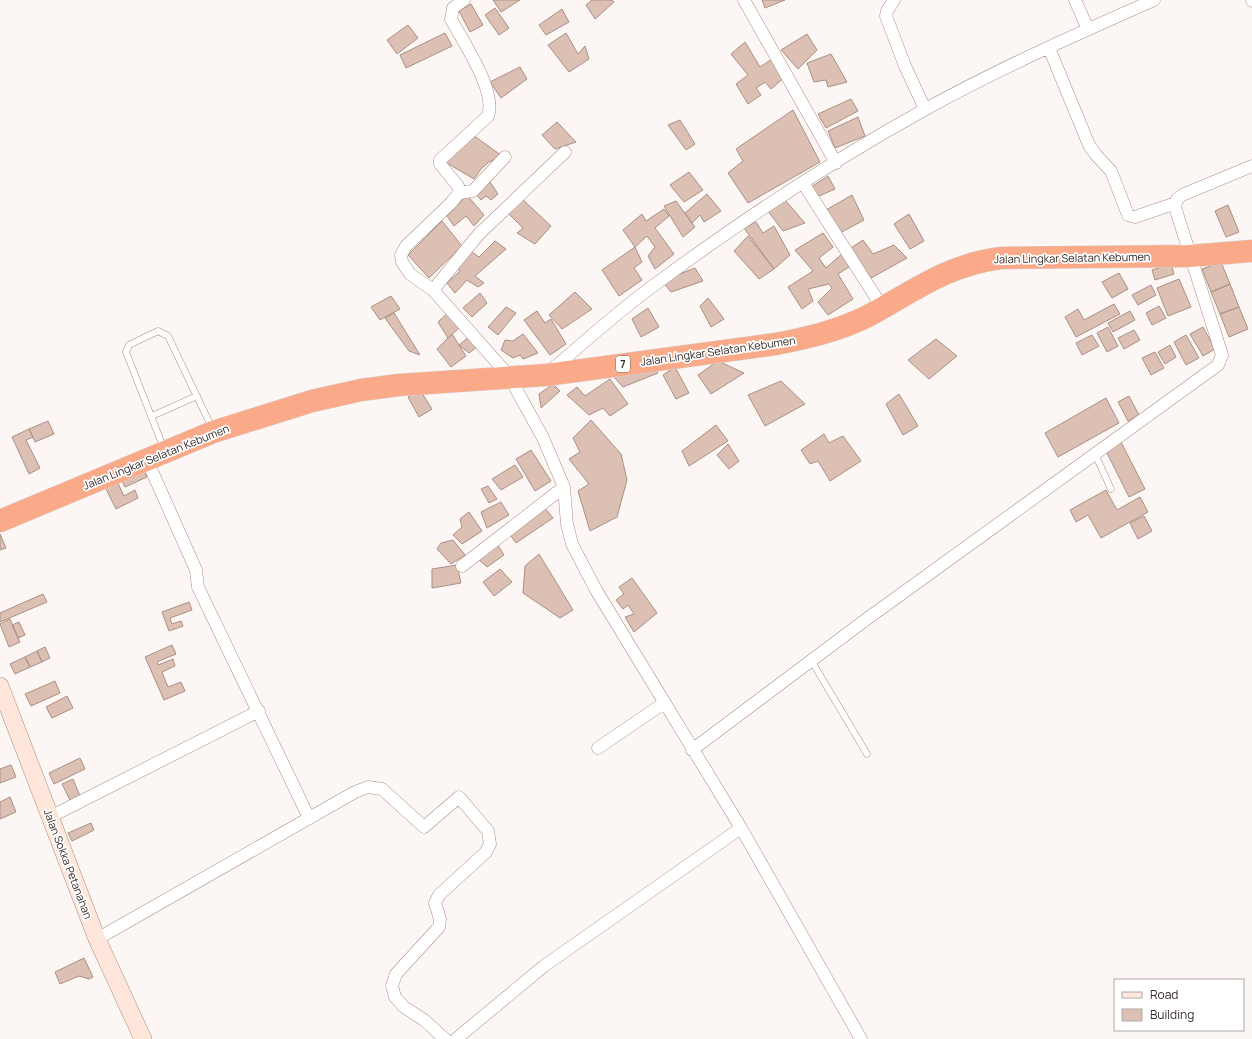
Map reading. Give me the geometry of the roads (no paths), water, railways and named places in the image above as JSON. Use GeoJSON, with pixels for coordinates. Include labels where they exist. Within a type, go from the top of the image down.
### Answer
{"type":"FeatureCollection","features":[{"type":"Feature","properties":{"kind":"highway","name":"Jalan Lingkar Selatan Kebumen"},"geometry":{"type":"LineString","coordinates":[[0,521],[213,432],[312,401],[361,390],[399,385],[509,376],[546,375],[768,345],[811,337],[865,317],[934,278],[979,261],[1001,258],[1189,256],[1252,251]]}},
{"type":"Feature","properties":{"kind":"main road","name":"Jalan Sokka Petanahan"},"geometry":{"type":"LineString","coordinates":[[0,686],[97,939],[143,1039]]}},
{"type":"Feature","properties":{"kind":"street"},"geometry":{"type":"LineString","coordinates":[[464,0],[452,8],[451,19],[485,82],[491,108],[488,116],[440,160],[440,164],[458,186],[459,193],[452,204],[406,246],[401,255],[405,268],[433,290],[509,376],[543,438],[564,487],[572,544],[596,590],[692,750],[741,828],[861,1039]]}},
{"type":"Feature","properties":{"kind":"street"},"geometry":{"type":"LineString","coordinates":[[744,0],[836,163]]}},
{"type":"Feature","properties":{"kind":"street"},"geometry":{"type":"LineString","coordinates":[[894,0],[889,7],[886,16],[905,66],[925,109]]}},
{"type":"Feature","properties":{"kind":"street"},"geometry":{"type":"LineString","coordinates":[[1075,0],[1088,29]]}},
{"type":"Feature","properties":{"kind":"street"},"geometry":{"type":"LineString","coordinates":[[546,375],[656,284],[745,221],[803,183],[925,109],[1088,29],[1154,0]]}},
{"type":"Feature","properties":{"kind":"street"},"geometry":{"type":"LineString","coordinates":[[1049,48],[1089,145],[1111,171],[1128,215],[1135,217],[1176,203],[1182,195],[1252,166]]}},
{"type":"Feature","properties":{"kind":"street"},"geometry":{"type":"LineString","coordinates":[[433,290],[479,234],[565,152]]}},
{"type":"Feature","properties":{"kind":"street"},"geometry":{"type":"LineString","coordinates":[[459,193],[473,191],[505,157]]}},
{"type":"Feature","properties":{"kind":"street"},"geometry":{"type":"LineString","coordinates":[[803,183],[882,307]]}},
{"type":"Feature","properties":{"kind":"street"},"geometry":{"type":"LineString","coordinates":[[692,750],[811,660],[1218,366],[1222,360],[1222,355],[1176,215],[1176,203]]}},
{"type":"Feature","properties":{"kind":"street"},"geometry":{"type":"LineString","coordinates":[[156,456],[196,570],[198,587],[259,711],[309,818]]}},
{"type":"Feature","properties":{"kind":"street"},"geometry":{"type":"LineString","coordinates":[[462,566],[564,487]]}},
{"type":"Feature","properties":{"kind":"street"},"geometry":{"type":"LineString","coordinates":[[598,748],[664,703]]}},
{"type":"Feature","properties":{"kind":"street"},"geometry":{"type":"LineString","coordinates":[[50,817],[259,711]]}},
{"type":"Feature","properties":{"kind":"street"},"geometry":{"type":"LineString","coordinates":[[97,939],[355,792],[368,787],[382,789],[424,827],[459,797],[488,831],[490,844],[486,852],[439,895],[435,903],[440,919],[439,926],[396,974],[393,980],[392,992],[404,1007],[424,1020],[445,1039]]}},
{"type":"Feature","properties":{"kind":"street"},"geometry":{"type":"LineString","coordinates":[[456,1039],[544,966],[741,828]]}},
{"type":"Feature","properties":{"kind":"lane"},"geometry":{"type":"LineString","coordinates":[[156,456],[152,416],[126,352],[129,345],[158,331],[168,336],[213,432]]}},
{"type":"Feature","properties":{"kind":"lane"},"geometry":{"type":"LineString","coordinates":[[152,416],[196,396]]}},
{"type":"Feature","properties":{"kind":"lane"},"geometry":{"type":"LineString","coordinates":[[1095,454],[1111,490]]}},
{"type":"Feature","properties":{"kind":"lane"},"geometry":{"type":"LineString","coordinates":[[811,660],[866,754]]}}]}
